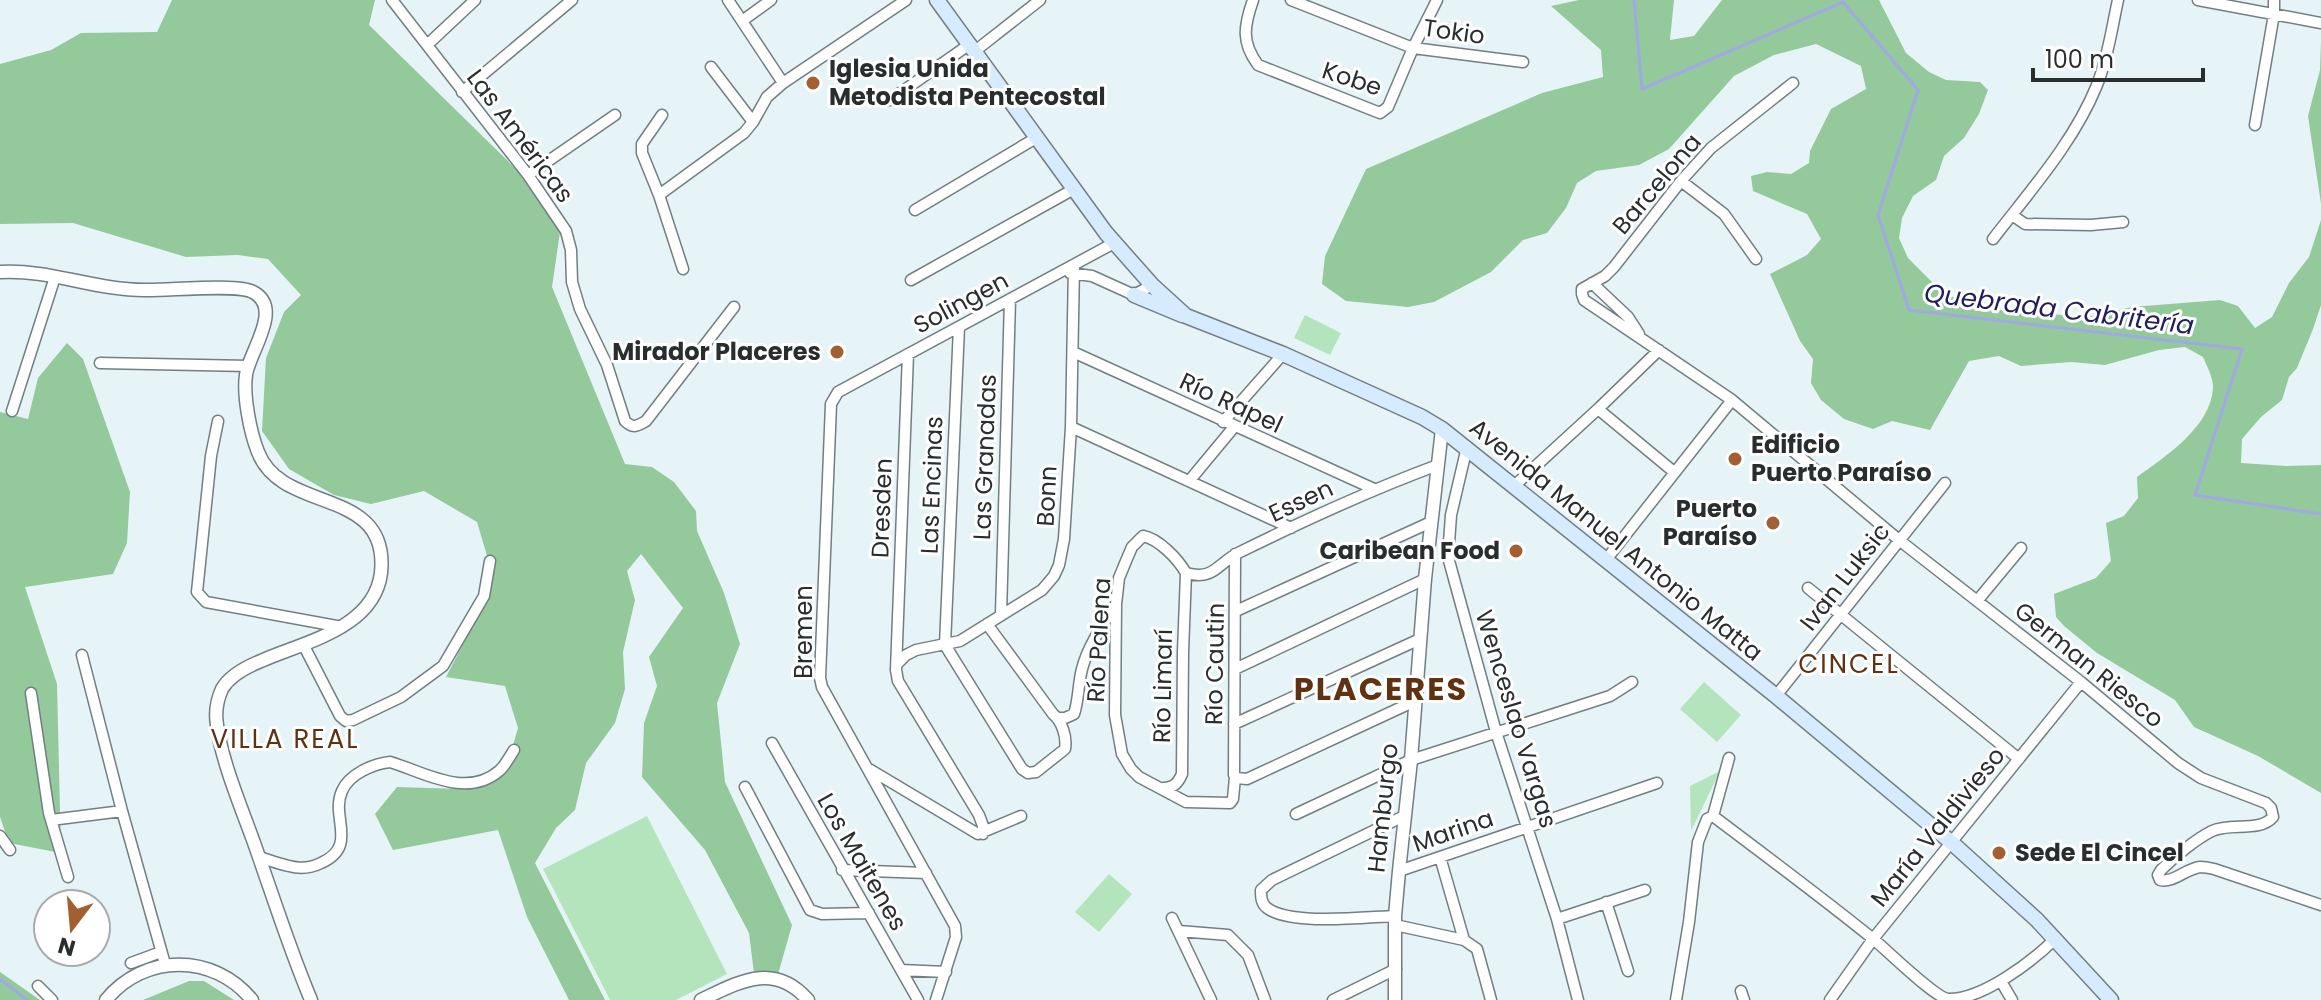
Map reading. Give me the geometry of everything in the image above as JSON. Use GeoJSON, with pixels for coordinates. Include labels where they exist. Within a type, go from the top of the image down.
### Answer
{"type":"FeatureCollection","features":[{"type":"Feature","properties":{"kind":"main road","name":"Avenida Manuel Antonio Matta"},"geometry":{"type":"LineString","coordinates":[[937,0],[1114,243],[1152,285],[1186,316],[1283,354],[1422,417],[1467,447],[1776,696],[1951,842],[2056,938],[2111,1000]]}},
{"type":"Feature","properties":{"kind":"main road"},"geometry":{"type":"LineString","coordinates":[[1134,295],[1186,316]]}},
{"type":"Feature","properties":{"kind":"street","name":"Las Américas"},"geometry":{"type":"LineString","coordinates":[[392,0],[528,175],[566,231],[571,250],[572,282],[580,309],[607,365],[625,421],[630,426],[637,427],[646,421],[734,307]]}},
{"type":"Feature","properties":{"kind":"street"},"geometry":{"type":"LineString","coordinates":[[427,45],[475,0]]}},
{"type":"Feature","properties":{"kind":"street"},"geometry":{"type":"LineString","coordinates":[[462,92],[572,0]]}},
{"type":"Feature","properties":{"kind":"street"},"geometry":{"type":"LineString","coordinates":[[728,0],[783,83]]}},
{"type":"Feature","properties":{"kind":"street"},"geometry":{"type":"LineString","coordinates":[[742,21],[771,0]]}},
{"type":"Feature","properties":{"kind":"street"},"geometry":{"type":"LineString","coordinates":[[659,195],[744,133],[767,97],[783,83],[906,0]]}},
{"type":"Feature","properties":{"kind":"street"},"geometry":{"type":"LineString","coordinates":[[890,100],[1040,0]]}},
{"type":"Feature","properties":{"kind":"street","name":"Kobe"},"geometry":{"type":"LineString","coordinates":[[1253,0],[1245,30],[1249,49],[1258,65],[1376,112],[1383,112],[1388,107],[1437,0]]}},
{"type":"Feature","properties":{"kind":"street","name":"Tokio"},"geometry":{"type":"LineString","coordinates":[[1291,0],[1304,2],[1413,48],[1523,62]]}},
{"type":"Feature","properties":{"kind":"street"},"geometry":{"type":"LineString","coordinates":[[1993,239],[2063,147],[2082,116],[2098,83],[2118,0]]}},
{"type":"Feature","properties":{"kind":"street"},"geometry":{"type":"LineString","coordinates":[[2198,0],[2223,2],[2321,23]]}},
{"type":"Feature","properties":{"kind":"street"},"geometry":{"type":"LineString","coordinates":[[2255,125],[2274,0]]}},
{"type":"Feature","properties":{"kind":"street"},"geometry":{"type":"LineString","coordinates":[[711,67],[753,122]]}},
{"type":"Feature","properties":{"kind":"street","name":"Barcelona"},"geometry":{"type":"LineString","coordinates":[[1592,283],[1614,267],[1681,181],[1711,148],[1793,83]]}},
{"type":"Feature","properties":{"kind":"street"},"geometry":{"type":"LineString","coordinates":[[528,175],[615,115]]}},
{"type":"Feature","properties":{"kind":"street"},"geometry":{"type":"LineString","coordinates":[[662,115],[642,144],[642,153],[683,269]]}},
{"type":"Feature","properties":{"kind":"street"},"geometry":{"type":"LineString","coordinates":[[915,210],[1036,138]]}},
{"type":"Feature","properties":{"kind":"street"},"geometry":{"type":"LineString","coordinates":[[1681,181],[1724,214],[1756,259]]}},
{"type":"Feature","properties":{"kind":"street"},"geometry":{"type":"LineString","coordinates":[[911,280],[1074,189]]}},
{"type":"Feature","properties":{"kind":"street"},"geometry":{"type":"LineString","coordinates":[[2012,215],[2025,224],[2123,222]]}},
{"type":"Feature","properties":{"kind":"street"},"geometry":{"type":"LineString","coordinates":[[1074,270],[1114,243]]}},
{"type":"Feature","properties":{"kind":"street"},"geometry":{"type":"LineString","coordinates":[[1092,276],[1090,265],[1094,255]]}},
{"type":"Feature","properties":{"kind":"street"},"geometry":{"type":"LineString","coordinates":[[1074,270],[1134,295],[1152,285]]}},
{"type":"Feature","properties":{"kind":"street","name":"Solingen"},"geometry":{"type":"LineString","coordinates":[[831,404],[838,392],[1060,273],[1074,270]]}},
{"type":"Feature","properties":{"kind":"street","name":"Bonn"},"geometry":{"type":"LineString","coordinates":[[896,644],[945,645],[960,641],[1042,590],[1054,576],[1064,547],[1071,427],[1074,270]]}},
{"type":"Feature","properties":{"kind":"street"},"geometry":{"type":"LineString","coordinates":[[0,272],[34,273],[141,291],[219,288],[253,292],[261,299],[266,318],[246,373],[246,386],[251,427],[264,464],[292,487],[351,510],[369,524],[377,537],[382,556],[380,577],[373,597],[362,613],[342,627],[243,669],[223,687],[217,707],[221,741],[311,1000]]}},
{"type":"Feature","properties":{"kind":"street"},"geometry":{"type":"LineString","coordinates":[[12,411],[55,277]]}},
{"type":"Feature","properties":{"kind":"street","name":"German Riesco"},"geometry":{"type":"LineString","coordinates":[[1640,336],[1628,317],[1592,283],[1582,289],[1584,300],[1732,400],[1899,540],[2189,771],[2266,803],[2273,813],[2271,820],[2263,824],[2223,827],[2210,832],[2161,870],[2158,875],[2160,880],[2165,882],[2199,867],[2214,869],[2321,905]]}},
{"type":"Feature","properties":{"kind":"street","name":"Las Granadas"},"geometry":{"type":"LineString","coordinates":[[1001,614],[1010,300]]}},
{"type":"Feature","properties":{"kind":"street","name":"Las Encinas"},"geometry":{"type":"LineString","coordinates":[[945,645],[959,327]]}},
{"type":"Feature","properties":{"kind":"street"},"geometry":{"type":"LineString","coordinates":[[1514,486],[1659,350]]}},
{"type":"Feature","properties":{"kind":"street","name":"Río Rapel"},"geometry":{"type":"LineString","coordinates":[[1073,352],[1374,489]]}},
{"type":"Feature","properties":{"kind":"street","name":"Dresden"},"geometry":{"type":"LineString","coordinates":[[908,354],[896,644],[898,681],[979,815],[983,834]]}},
{"type":"Feature","properties":{"kind":"street"},"geometry":{"type":"LineString","coordinates":[[1190,480],[1283,354]]}},
{"type":"Feature","properties":{"kind":"street"},"geometry":{"type":"LineString","coordinates":[[100,363],[249,366]]}},
{"type":"Feature","properties":{"kind":"street"},"geometry":{"type":"LineString","coordinates":[[1605,561],[1732,400]]}},
{"type":"Feature","properties":{"kind":"street","name":"Bremen"},"geometry":{"type":"LineString","coordinates":[[831,404],[822,687],[867,768],[973,832],[983,834]]}},
{"type":"Feature","properties":{"kind":"street"},"geometry":{"type":"LineString","coordinates":[[1598,409],[1674,472]]}},
{"type":"Feature","properties":{"kind":"street"},"geometry":{"type":"LineString","coordinates":[[218,421],[211,456],[197,592],[206,602],[342,627]]}},
{"type":"Feature","properties":{"kind":"street"},"geometry":{"type":"LineString","coordinates":[[1071,427],[1291,528]]}},
{"type":"Feature","properties":{"kind":"street","name":"Hamburgo"},"geometry":{"type":"LineString","coordinates":[[1395,1000],[1395,920],[1399,871],[1442,429]]}},
{"type":"Feature","properties":{"kind":"street","name":"Wenceslao Vargas"},"geometry":{"type":"LineString","coordinates":[[1467,447],[1451,515],[1448,557],[1496,732],[1557,919],[1578,1000]]}},
{"type":"Feature","properties":{"kind":"street","name":"Essen"},"geometry":{"type":"LineString","coordinates":[[1186,573],[1206,576],[1235,554],[1374,489],[1438,465]]}},
{"type":"Feature","properties":{"kind":"street","name":"Ivan Luksic"},"geometry":{"type":"LineString","coordinates":[[1776,696],[1945,483]]}},
{"type":"Feature","properties":{"kind":"street"},"geometry":{"type":"LineString","coordinates":[[1236,611],[1431,522]]}},
{"type":"Feature","properties":{"kind":"street","name":"Río Palena"},"geometry":{"type":"LineString","coordinates":[[1186,573],[1153,539],[1143,536],[1132,547],[1119,578],[1115,715],[1122,754],[1139,777],[1191,803],[1230,803],[1234,776]]}},
{"type":"Feature","properties":{"kind":"street"},"geometry":{"type":"LineString","coordinates":[[1977,601],[2021,548]]}},
{"type":"Feature","properties":{"kind":"street","name":"Río Cautin"},"geometry":{"type":"LineString","coordinates":[[1234,776],[1235,554]]}},
{"type":"Feature","properties":{"kind":"street"},"geometry":{"type":"LineString","coordinates":[[303,644],[340,716],[346,721],[353,720],[401,697],[443,666],[484,596],[490,561]]}},
{"type":"Feature","properties":{"kind":"street","name":"Río Limarí"},"geometry":{"type":"LineString","coordinates":[[1163,788],[1174,786],[1182,774],[1186,573]]}},
{"type":"Feature","properties":{"kind":"street"},"geometry":{"type":"LineString","coordinates":[[1235,669],[1425,579]]}},
{"type":"Feature","properties":{"kind":"street"},"geometry":{"type":"LineString","coordinates":[[1808,588],[2019,759]]}},
{"type":"Feature","properties":{"kind":"street"},"geometry":{"type":"LineString","coordinates":[[1058,718],[1074,714],[1081,670],[1092,642],[1116,604]]}},
{"type":"Feature","properties":{"kind":"street"},"geometry":{"type":"LineString","coordinates":[[945,645],[1022,769],[1028,773],[1036,772],[1065,749],[1066,738],[1058,718],[987,624]]}},
{"type":"Feature","properties":{"kind":"street"},"geometry":{"type":"LineString","coordinates":[[1234,724],[1420,639]]}},
{"type":"Feature","properties":{"kind":"street","name":"Bonn"},"geometry":{"type":"LineString","coordinates":[[897,664],[906,655],[932,645]]}},
{"type":"Feature","properties":{"kind":"street"},"geometry":{"type":"LineString","coordinates":[[82,655],[163,958]]}},
{"type":"Feature","properties":{"kind":"street"},"geometry":{"type":"LineString","coordinates":[[1296,814],[1411,760],[1610,696],[1632,682]]}},
{"type":"Feature","properties":{"kind":"street","name":"María Valdivieso"},"geometry":{"type":"LineString","coordinates":[[1830,1000],[1873,939],[2081,682]]}},
{"type":"Feature","properties":{"kind":"street"},"geometry":{"type":"LineString","coordinates":[[31,693],[51,820],[68,877]]}},
{"type":"Feature","properties":{"kind":"street"},"geometry":{"type":"LineString","coordinates":[[1234,776],[1247,779],[1415,701]]}},
{"type":"Feature","properties":{"kind":"street","name":"Los Maitenes"},"geometry":{"type":"LineString","coordinates":[[772,743],[918,1000]]}},
{"type":"Feature","properties":{"kind":"street"},"geometry":{"type":"LineString","coordinates":[[259,857],[288,866],[314,866],[325,861],[338,849],[342,840],[339,805],[342,791],[348,783],[379,763],[390,762],[458,784],[481,780],[499,771],[514,750]]}},
{"type":"Feature","properties":{"kind":"street"},"geometry":{"type":"LineString","coordinates":[[1676,1000],[1698,842],[1703,825],[1713,816],[1729,758]]}},
{"type":"Feature","properties":{"kind":"street"},"geometry":{"type":"LineString","coordinates":[[867,768],[955,926],[956,937],[936,1000]]}},
{"type":"Feature","properties":{"kind":"street","name":"Marina"},"geometry":{"type":"LineString","coordinates":[[1399,871],[1657,783]]}},
{"type":"Feature","properties":{"kind":"street"},"geometry":{"type":"LineString","coordinates":[[745,787],[810,910],[822,914],[869,913]]}},
{"type":"Feature","properties":{"kind":"street"},"geometry":{"type":"LineString","coordinates":[[51,820],[122,811]]}},
{"type":"Feature","properties":{"kind":"street"},"geometry":{"type":"LineString","coordinates":[[983,834],[1021,816]]}},
{"type":"Feature","properties":{"kind":"street"},"geometry":{"type":"LineString","coordinates":[[1404,816],[1272,880],[1261,890],[1261,899],[1265,907],[1280,914],[1320,920],[1395,920],[1464,940],[1477,949],[1491,1000]]}},
{"type":"Feature","properties":{"kind":"street"},"geometry":{"type":"LineString","coordinates":[[1713,816],[1873,939],[1942,997],[1954,1000],[1986,992],[2041,954],[2056,938]]}},
{"type":"Feature","properties":{"kind":"street"},"geometry":{"type":"LineString","coordinates":[[0,836],[10,850]]}},
{"type":"Feature","properties":{"kind":"street"},"geometry":{"type":"LineString","coordinates":[[1440,857],[1464,940]]}},
{"type":"Feature","properties":{"kind":"street"},"geometry":{"type":"LineString","coordinates":[[266,875],[288,866]]}},
{"type":"Feature","properties":{"kind":"street"},"geometry":{"type":"LineString","coordinates":[[842,870],[926,873]]}},
{"type":"Feature","properties":{"kind":"street"},"geometry":{"type":"LineString","coordinates":[[1557,919],[1645,890]]}},
{"type":"Feature","properties":{"kind":"street"},"geometry":{"type":"LineString","coordinates":[[1606,902],[1628,971]]}},
{"type":"Feature","properties":{"kind":"street"},"geometry":{"type":"LineString","coordinates":[[1172,918],[1211,1000]]}},
{"type":"Feature","properties":{"kind":"street"},"geometry":{"type":"LineString","coordinates":[[1179,931],[1228,935],[1248,955],[1265,1000]]}},
{"type":"Feature","properties":{"kind":"street"},"geometry":{"type":"LineString","coordinates":[[106,1000],[163,958]]}},
{"type":"Feature","properties":{"kind":"street"},"geometry":{"type":"LineString","coordinates":[[131,963],[163,958],[196,965],[216,972],[243,989],[252,1000]]}},
{"type":"Feature","properties":{"kind":"street"},"geometry":{"type":"LineString","coordinates":[[901,970],[946,972]]}},
{"type":"Feature","properties":{"kind":"street"},"geometry":{"type":"LineString","coordinates":[[1333,1000],[1396,974],[1403,1000]]}},
{"type":"Feature","properties":{"kind":"street"},"geometry":{"type":"LineString","coordinates":[[701,1000],[741,980],[765,977],[786,983],[808,1000]]}},
{"type":"Feature","properties":{"kind":"street"},"geometry":{"type":"LineString","coordinates":[[2002,983],[2012,1000]]}},
{"type":"Feature","properties":{"kind":"street"},"geometry":{"type":"LineString","coordinates":[[38,986],[52,1000]]}},
{"type":"Feature","properties":{"kind":"green space"},"geometry":{"type":"Polygon","coordinates":[[[172,0],[375,0],[369,25],[516,169],[560,232],[552,287],[625,464],[652,467],[674,482],[696,511],[697,531],[724,593],[740,644],[717,703],[725,782],[792,925],[777,978],[754,973],[749,933],[705,850],[642,777],[644,723],[657,686],[649,657],[683,608],[641,554],[627,571],[635,600],[623,652],[625,689],[615,723],[586,763],[575,810],[556,828],[535,863],[605,1000],[569,1000],[527,917],[498,830],[393,850],[375,814],[397,787],[460,789],[508,762],[518,728],[505,686],[446,677],[486,600],[488,559],[477,522],[424,491],[371,504],[334,495],[289,469],[262,431],[266,358],[284,312],[301,295],[268,259],[238,255],[186,257],[73,223],[0,224],[0,64],[51,50],[81,33],[157,32],[172,0]]]}},
{"type":"Feature","properties":{"kind":"green space"},"geometry":{"type":"Polygon","coordinates":[[[1579,0],[1674,0],[1670,40],[1694,36],[1722,0],[1879,0],[1906,53],[1929,72],[1946,80],[1980,82],[1988,90],[1979,114],[1964,138],[1944,156],[1936,180],[1913,196],[1902,218],[1899,238],[1908,258],[1944,294],[1983,307],[2087,317],[2132,307],[2220,300],[2238,306],[2255,328],[2272,317],[2289,283],[2309,257],[2321,220],[2321,305],[2282,400],[2261,417],[2242,439],[2241,463],[2321,465],[2321,793],[2258,756],[2194,727],[2175,700],[2097,653],[2056,617],[2054,594],[2096,578],[2111,561],[2106,523],[2124,516],[2138,498],[2137,477],[2185,439],[2205,415],[2213,387],[2203,357],[2185,347],[2159,350],[2105,365],[2071,362],[2021,366],[1999,356],[1969,361],[1930,430],[1892,421],[1873,429],[1844,419],[1821,400],[1811,383],[1813,359],[1800,341],[1770,274],[1807,255],[1821,239],[1807,214],[1753,191],[1751,176],[1767,172],[1791,174],[1809,163],[1810,151],[1831,109],[1866,89],[1861,66],[1816,44],[1774,55],[1734,76],[1669,149],[1639,165],[1596,171],[1577,183],[1566,208],[1547,233],[1523,240],[1491,272],[1434,302],[1408,307],[1346,301],[1322,284],[1325,256],[1366,169],[1542,93],[1603,77],[1601,50],[1551,6],[1579,0]]]}},
{"type":"Feature","properties":{"kind":"green space"},"geometry":{"type":"Polygon","coordinates":[[[2321,41],[2321,204],[2308,116],[2320,70],[2321,41]]]}},
{"type":"Feature","properties":{"kind":"green space"},"geometry":{"type":"Polygon","coordinates":[[[1305,315],[1341,333],[1330,355],[1294,338],[1305,315]]]}},
{"type":"Feature","properties":{"kind":"green space"},"geometry":{"type":"Polygon","coordinates":[[[67,343],[83,359],[130,492],[127,543],[113,574],[25,587],[57,684],[61,853],[9,843],[0,817],[0,412],[28,419],[38,378],[67,343]]]}},
{"type":"Feature","properties":{"kind":"green space"},"geometry":{"type":"Polygon","coordinates":[[[1704,682],[1741,715],[1717,742],[1680,709],[1704,682]]]}},
{"type":"Feature","properties":{"kind":"green space"},"geometry":{"type":"Polygon","coordinates":[[[1720,771],[1691,831],[1690,786],[1720,771]]]}},
{"type":"Feature","properties":{"kind":"green space"},"geometry":{"type":"Polygon","coordinates":[[[647,816],[727,974],[676,1000],[610,1000],[543,869],[647,816]]]}},
{"type":"Feature","properties":{"kind":"green space"},"geometry":{"type":"Polygon","coordinates":[[[1109,874],[1132,894],[1099,932],[1075,912],[1109,874]]]}},
{"type":"Feature","properties":{"kind":"green space"},"geometry":{"type":"Polygon","coordinates":[[[0,972],[40,1000],[0,1000],[0,972]]]}},
{"type":"Feature","properties":{"kind":"green space"},"geometry":{"type":"Polygon","coordinates":[[[189,981],[204,981],[234,1000],[143,1000],[189,981]]]}},
{"type":"Feature","properties":{"kind":"waterway","name":"Quebrada Cabritería"},"geometry":{"type":"LineString","coordinates":[[1634,0],[1642,89],[1843,2],[1918,90],[1878,215],[1909,310],[2242,349],[2195,495],[2321,514]]}},
{"type":"Feature","properties":{"kind":"waterway"},"geometry":{"type":"LineString","coordinates":[[0,979],[27,1000]]}},
{"type":"Feature","properties":{"kind":"place","name":"Iglesia Unida Metodista Pentecostal"},"geometry":{"type":"Point","coordinates":[813,83]}},
{"type":"Feature","properties":{"kind":"place","name":"Mirador Placeres"},"geometry":{"type":"Point","coordinates":[837,352]}},
{"type":"Feature","properties":{"kind":"place","name":"Edificio Puerto Paraíso"},"geometry":{"type":"Point","coordinates":[1735,459]}},
{"type":"Feature","properties":{"kind":"place","name":"Puerto Paraíso"},"geometry":{"type":"Point","coordinates":[1773,523]}},
{"type":"Feature","properties":{"kind":"place","name":"Caribean Food"},"geometry":{"type":"Point","coordinates":[1516,551]}},
{"type":"Feature","properties":{"kind":"place","name":"Sede El Cincel"},"geometry":{"type":"Point","coordinates":[1999,853]}},
{"type":"Feature","properties":{"kind":"district","name":"CINCEL"},"geometry":{"type":"Point","coordinates":[1849,664]}},
{"type":"Feature","properties":{"kind":"district","name":"PLACERES"},"geometry":{"type":"Point","coordinates":[1381,689]}},
{"type":"Feature","properties":{"kind":"district","name":"VILLA REAL"},"geometry":{"type":"Point","coordinates":[285,739]}}]}
